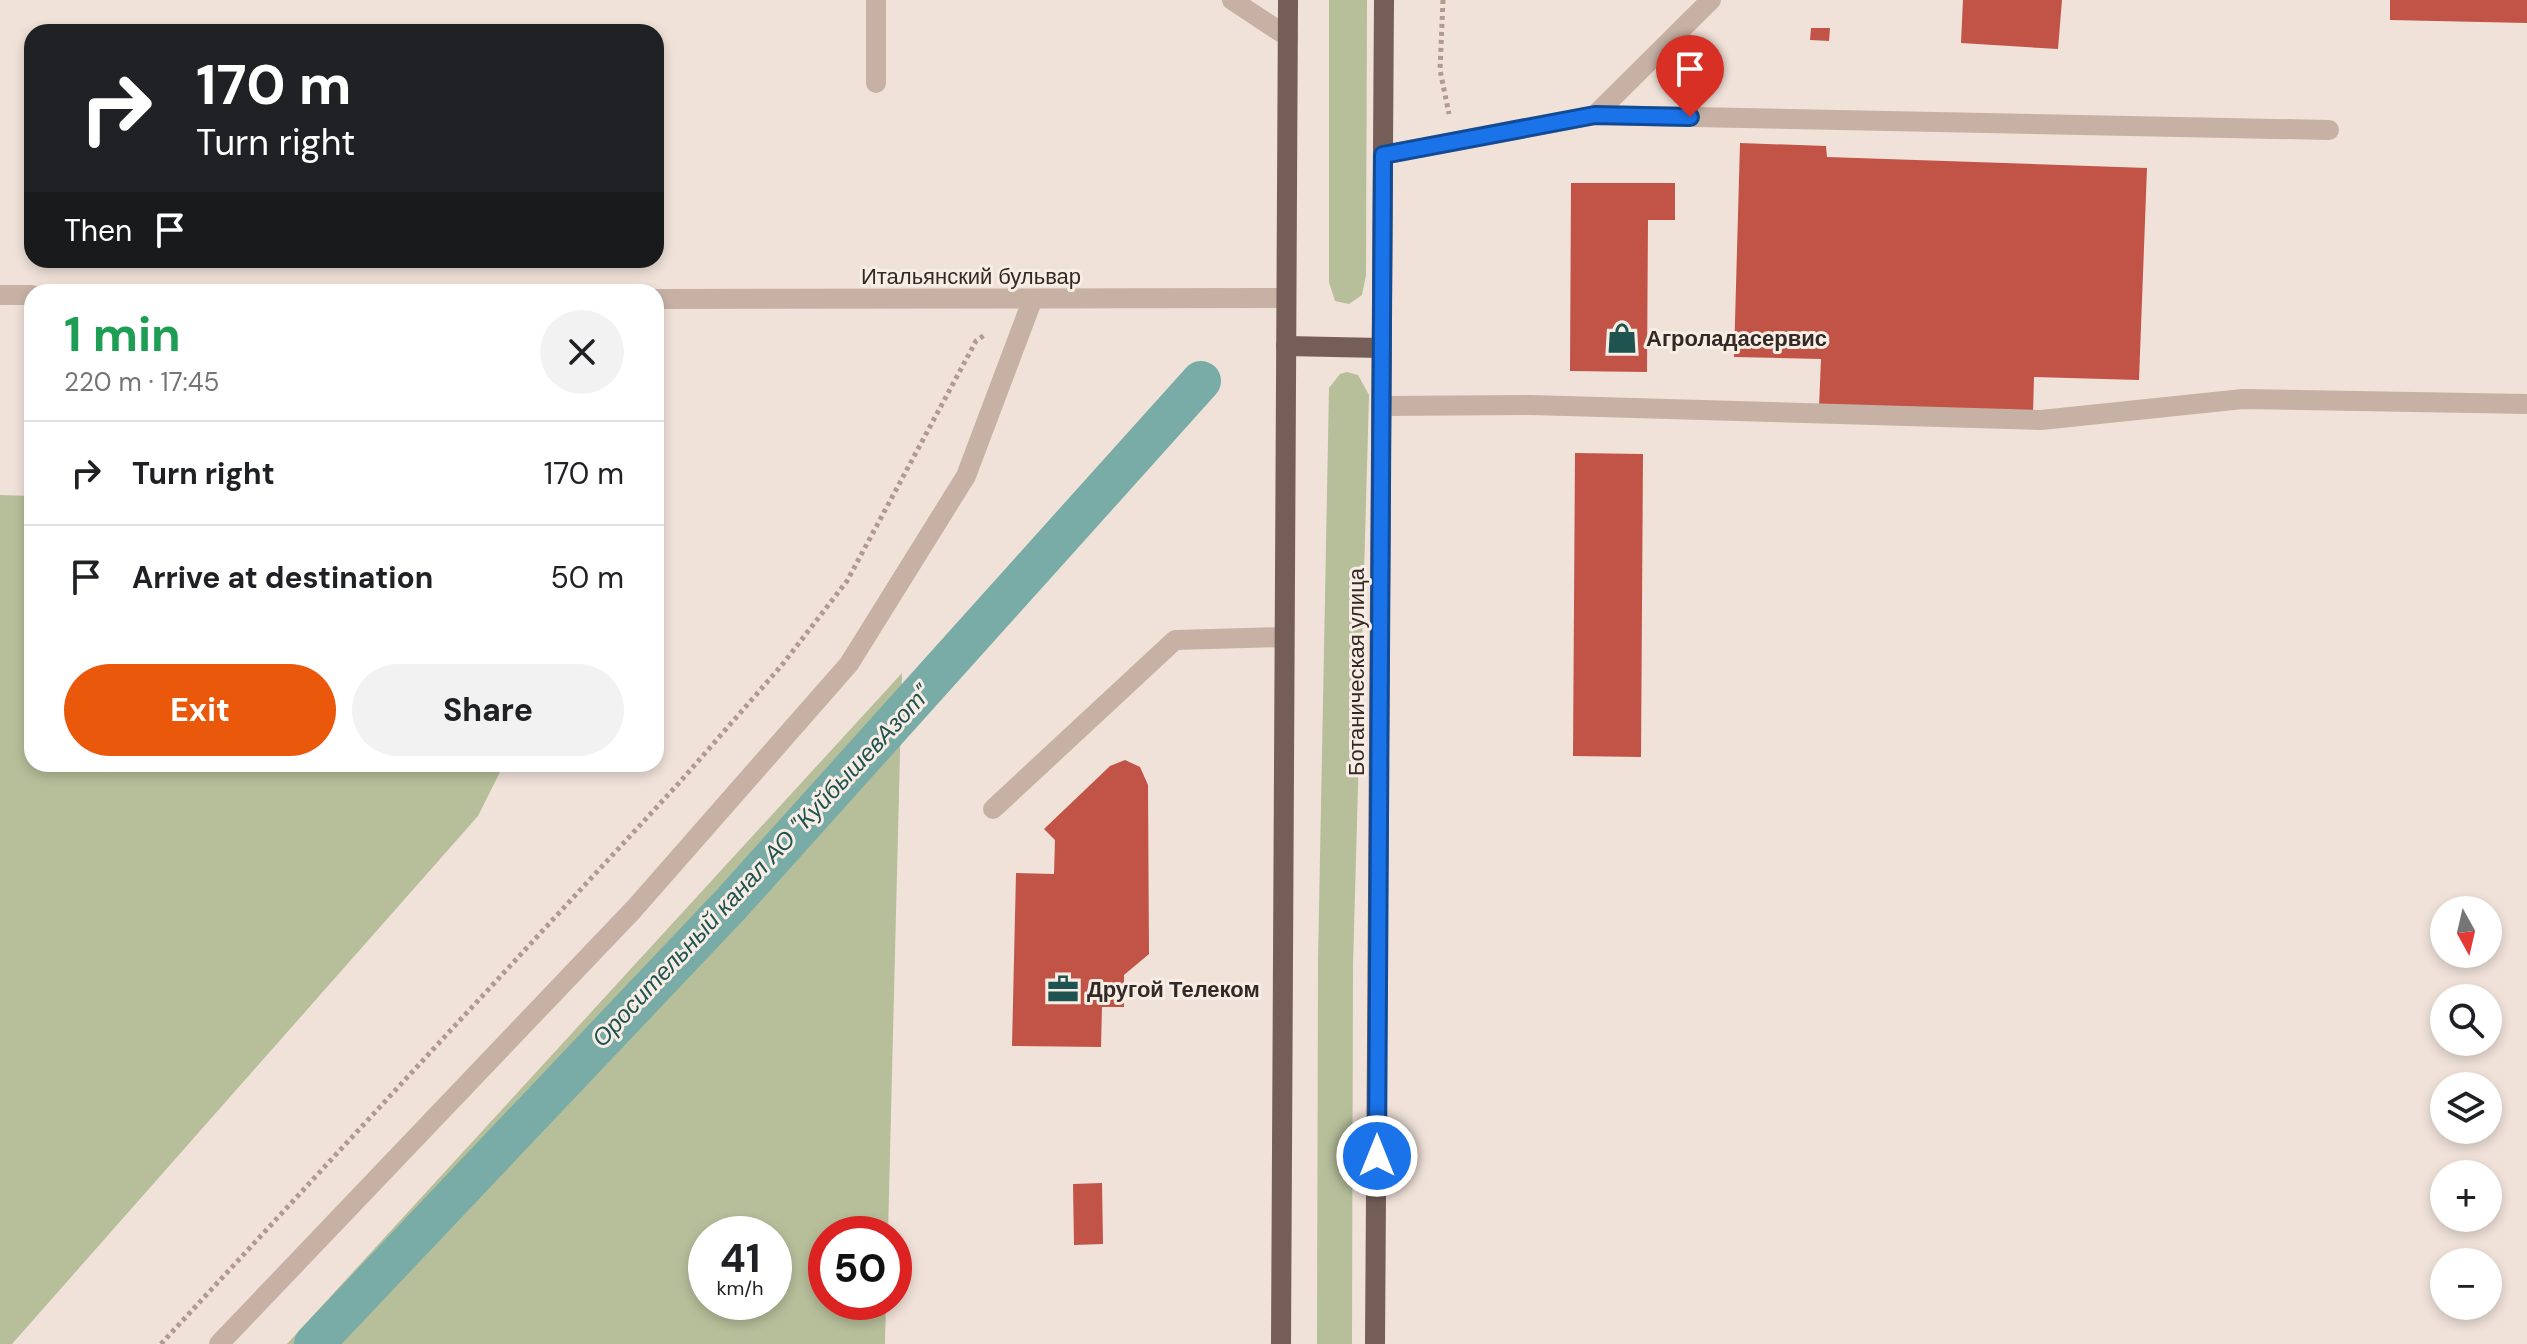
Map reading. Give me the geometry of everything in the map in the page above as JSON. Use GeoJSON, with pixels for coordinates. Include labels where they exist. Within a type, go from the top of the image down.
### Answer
{"type":"FeatureCollection","features":[{"type":"Feature","properties":{"kind":"main road"},"geometry":{"type":"LineString","coordinates":[[1281,1344],[1288,0]]}},
{"type":"Feature","properties":{"kind":"main road","name":"Ботаническая улица"},"geometry":{"type":"LineString","coordinates":[[1375,1344],[1384,0]]}},
{"type":"Feature","properties":{"kind":"main road"},"geometry":{"type":"LineString","coordinates":[[1286,346],[1381,348]]}},
{"type":"Feature","properties":{"kind":"street"},"geometry":{"type":"LineString","coordinates":[[876,0],[876,83]]}},
{"type":"Feature","properties":{"kind":"street"},"geometry":{"type":"LineString","coordinates":[[1232,0],[1288,37]]}},
{"type":"Feature","properties":{"kind":"street"},"geometry":{"type":"LineString","coordinates":[[1595,115],[1711,0]]}},
{"type":"Feature","properties":{"kind":"street"},"geometry":{"type":"LineString","coordinates":[[1383,155],[1595,115],[2329,130]]}},
{"type":"Feature","properties":{"kind":"street"},"geometry":{"type":"LineString","coordinates":[[0,295],[24,295]]}},
{"type":"Feature","properties":{"kind":"street","name":"Итальянский бульвар"},"geometry":{"type":"LineString","coordinates":[[664,299],[1032,301],[1286,298]]}},
{"type":"Feature","properties":{"kind":"street"},"geometry":{"type":"LineString","coordinates":[[219,1344],[634,909],[849,664],[966,476],[1032,301]]}},
{"type":"Feature","properties":{"kind":"street"},"geometry":{"type":"LineString","coordinates":[[1381,406],[1531,405],[2041,420],[2243,399],[2527,404]]}},
{"type":"Feature","properties":{"kind":"street"},"geometry":{"type":"LineString","coordinates":[[993,809],[1175,640],[1284,637]]}},
{"type":"Feature","properties":{"kind":"path"},"geometry":{"type":"LineString","coordinates":[[1443,0],[1440,70],[1455,142]]}},
{"type":"Feature","properties":{"kind":"path"},"geometry":{"type":"LineString","coordinates":[[161,1344],[679,783],[782,665],[847,581],[976,341],[1032,301]]}},
{"type":"Feature","properties":{"kind":"green space"},"geometry":{"type":"Polygon","coordinates":[[[1329,0],[1367,0],[1366,275],[1362,295],[1349,304],[1335,301],[1329,282],[1329,0]]]}},
{"type":"Feature","properties":{"kind":"green space"},"geometry":{"type":"Polygon","coordinates":[[[1340,374],[1358,375],[1369,395],[1353,965],[1352,1344],[1317,1344],[1318,962],[1329,388],[1340,374]]]}},
{"type":"Feature","properties":{"kind":"green space"},"geometry":{"type":"Polygon","coordinates":[[[0,495],[24,496],[24,772],[500,772],[478,816],[12,1344],[0,1344],[0,495]]]}},
{"type":"Feature","properties":{"kind":"green space"},"geometry":{"type":"Polygon","coordinates":[[[902,673],[888,1216],[808,1216],[808,1320],[886,1320],[885,1344],[287,1344],[902,673]]]}},
{"type":"Feature","properties":{"kind":"building"},"geometry":{"type":"Polygon","coordinates":[[[1963,0],[2062,0],[2058,49],[1961,43],[1963,0]]]}},
{"type":"Feature","properties":{"kind":"building"},"geometry":{"type":"Polygon","coordinates":[[[2390,0],[2527,0],[2527,23],[2390,20],[2390,0]]]}},
{"type":"Feature","properties":{"kind":"building"},"geometry":{"type":"Polygon","coordinates":[[[1811,28],[1830,28],[1829,41],[1810,40],[1811,28]]]}},
{"type":"Feature","properties":{"kind":"building"},"geometry":{"type":"Polygon","coordinates":[[[1740,143],[1826,146],[1827,157],[2147,168],[2139,380],[2034,377],[2033,413],[1819,407],[1821,359],[1734,357],[1740,143]]]}},
{"type":"Feature","properties":{"kind":"building"},"geometry":{"type":"Polygon","coordinates":[[[1571,183],[1675,183],[1675,220],[1648,220],[1647,372],[1570,371],[1571,183]]]}},
{"type":"Feature","properties":{"kind":"building"},"geometry":{"type":"Polygon","coordinates":[[[1575,453],[1643,454],[1641,757],[1573,756],[1575,453]]]}},
{"type":"Feature","properties":{"kind":"building"},"geometry":{"type":"Polygon","coordinates":[[[1125,760],[1140,767],[1148,785],[1149,954],[1124,975],[1124,1007],[1102,1007],[1101,1047],[1012,1046],[1016,873],[1054,874],[1055,840],[1044,829],[1110,766],[1125,760]]]}},
{"type":"Feature","properties":{"kind":"building"},"geometry":{"type":"Polygon","coordinates":[[[1102,1183],[1103,1244],[1074,1245],[1073,1184],[1102,1183]]]}},
{"type":"Feature","properties":{"kind":"waterway","name":"Оросительный канал АО \"КуйбышевАзот\""},"geometry":{"type":"LineString","coordinates":[[314,1344],[731,904],[1201,381]]}},
{"type":"Feature","properties":{"kind":"place","name":"Агроладасервис"},"geometry":{"type":"Point","coordinates":[1622,338]}},
{"type":"Feature","properties":{"kind":"place","name":"Другой Телеком"},"geometry":{"type":"Point","coordinates":[1063,989]}},
{"type":"Feature","properties":{"kind":"route"},"geometry":{"type":"LineString","coordinates":[[1377,1156],[1383,155],[1595,115],[1690,117]]}}]}
